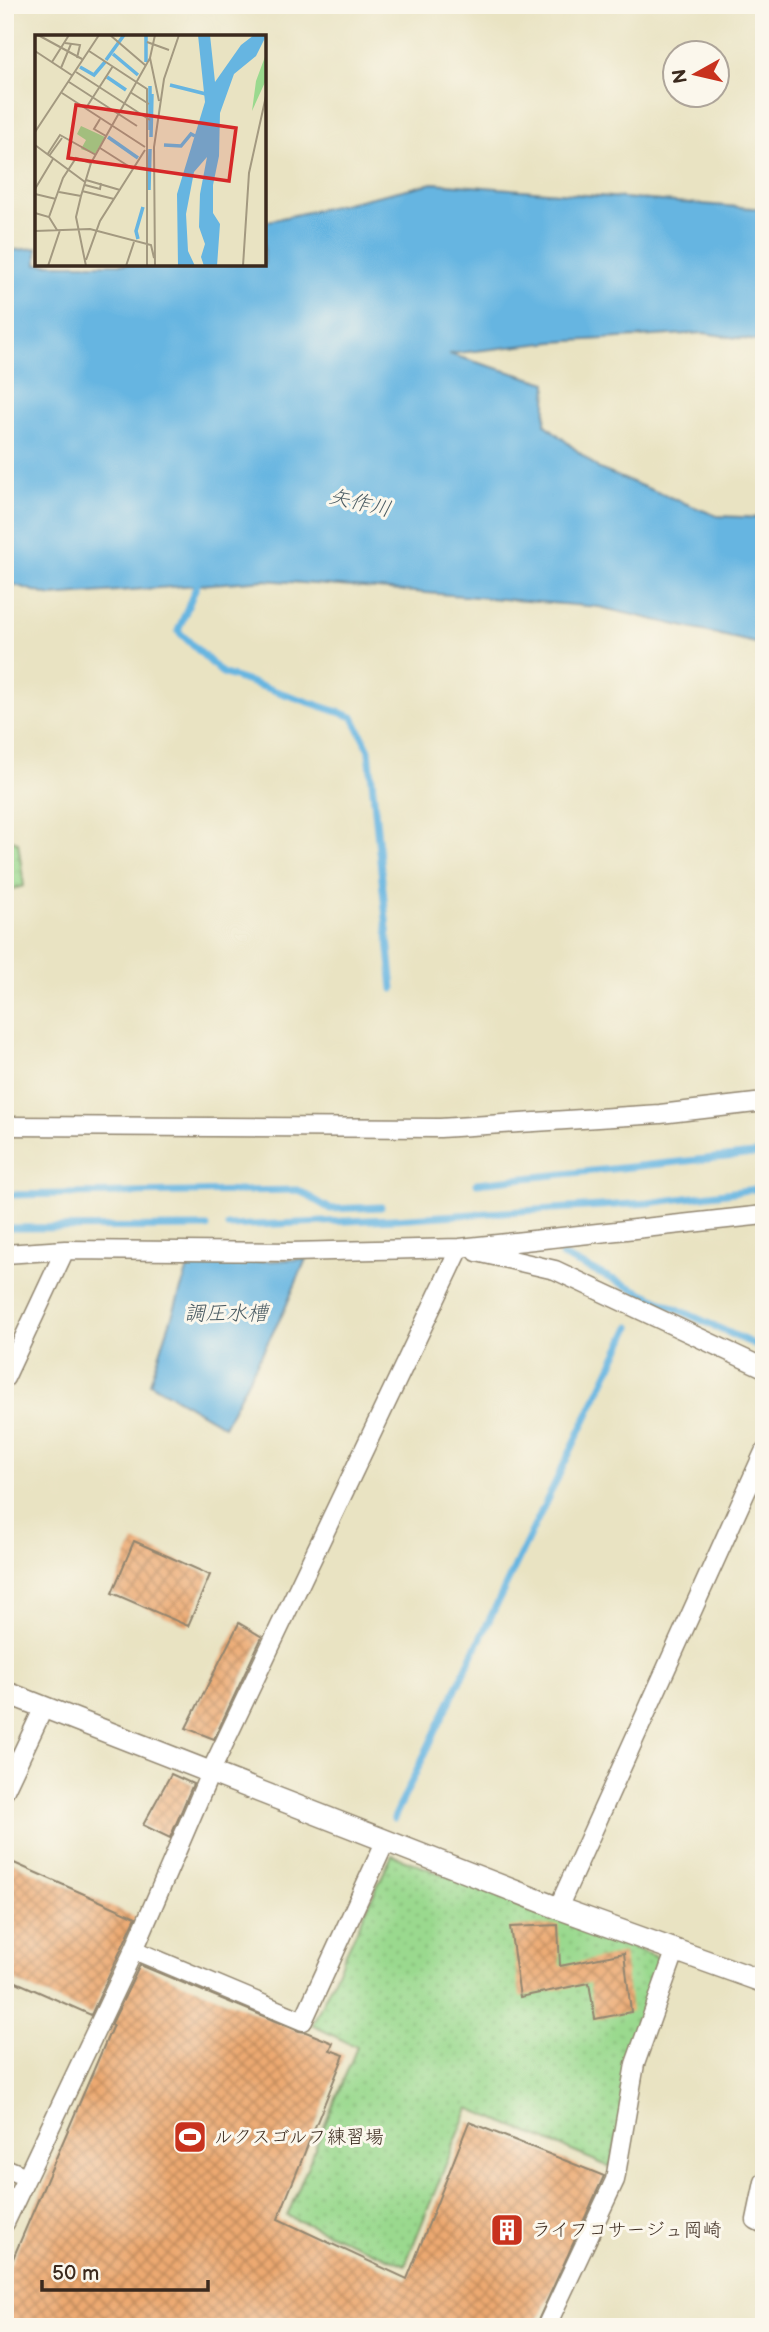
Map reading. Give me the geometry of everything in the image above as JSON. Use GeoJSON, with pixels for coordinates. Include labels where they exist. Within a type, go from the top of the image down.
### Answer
{"type":"FeatureCollection","features":[{"type":"Feature","properties":{"kind":"street"},"geometry":{"type":"LineString","coordinates":[[5,1126],[429,1128],[660,1114],[764,1102]]}},
{"type":"Feature","properties":{"kind":"street"},"geometry":{"type":"LineString","coordinates":[[5,1254],[65,1250],[291,1252],[460,1248],[764,1215]]}},
{"type":"Feature","properties":{"kind":"street"},"geometry":{"type":"LineString","coordinates":[[460,1248],[555,1270],[764,1368]]}},
{"type":"Feature","properties":{"kind":"street"},"geometry":{"type":"LineString","coordinates":[[5,2222],[134,1950],[211,1770],[460,1248]]}},
{"type":"Feature","properties":{"kind":"street"},"geometry":{"type":"LineString","coordinates":[[5,1378],[65,1250]]}},
{"type":"Feature","properties":{"kind":"street"},"geometry":{"type":"LineString","coordinates":[[558,1908],[764,1452]]}},
{"type":"Feature","properties":{"kind":"street"},"geometry":{"type":"LineString","coordinates":[[5,1692],[211,1770],[558,1908],[764,1982]]}},
{"type":"Feature","properties":{"kind":"street"},"geometry":{"type":"LineString","coordinates":[[5,1790],[44,1707]]}},
{"type":"Feature","properties":{"kind":"street"},"geometry":{"type":"LineString","coordinates":[[134,1950],[303,2021],[386,1840]]}},
{"type":"Feature","properties":{"kind":"street"},"geometry":{"type":"LineString","coordinates":[[546,2327],[615,2180],[635,2064],[676,1949]]}},
{"type":"Feature","properties":{"kind":"street"},"geometry":{"type":"LineString","coordinates":[[5,2168],[26,2177]]}},
{"type":"Feature","properties":{"kind":"street"},"geometry":{"type":"LineString","coordinates":[[764,2182],[757,2220],[764,2224]]}},
{"type":"Feature","properties":{"kind":"green space"},"geometry":{"type":"Polygon","coordinates":[[[5,838],[18,842],[24,886],[5,891],[5,838]]]}},
{"type":"Feature","properties":{"kind":"green space"},"geometry":{"type":"Polygon","coordinates":[[[392,1855],[659,1958],[610,2167],[469,2108],[405,2265],[287,2216],[357,2047],[312,2025],[392,1855]]]}},
{"type":"Feature","properties":{"kind":"water","name":"矢作川"},"geometry":{"type":"Polygon","coordinates":[[[433,183],[764,209],[764,342],[704,333],[553,342],[449,354],[547,383],[545,424],[599,469],[717,516],[764,518],[764,645],[599,607],[265,580],[51,596],[5,582],[5,251],[35,248],[35,266],[266,266],[266,222],[433,183]]]}},
{"type":"Feature","properties":{"kind":"water","name":"調圧水槽"},"geometry":{"type":"Polygon","coordinates":[[[306,1259],[284,1311],[224,1426],[150,1383],[189,1265],[306,1259]]]}},
{"type":"Feature","properties":{"kind":"building"},"geometry":{"type":"Polygon","coordinates":[[[134,1541],[210,1575],[188,1626],[112,1593],[134,1541]]]}},
{"type":"Feature","properties":{"kind":"building"},"geometry":{"type":"Polygon","coordinates":[[[239,1623],[262,1637],[214,1739],[186,1728],[239,1623]]]}},
{"type":"Feature","properties":{"kind":"building"},"geometry":{"type":"Polygon","coordinates":[[[171,1774],[193,1784],[170,1838],[143,1825],[171,1774]]]}},
{"type":"Feature","properties":{"kind":"building"},"geometry":{"type":"Polygon","coordinates":[[[5,1859],[136,1917],[91,2015],[5,1977],[5,1859]]]}},
{"type":"Feature","properties":{"kind":"building"},"geometry":{"type":"Polygon","coordinates":[[[558,1925],[560,1966],[624,1953],[631,2012],[595,2019],[589,1983],[520,1997],[510,1927],[558,1925]]]}},
{"type":"Feature","properties":{"kind":"building","name":"ルクスゴルフ練習場"},"geometry":{"type":"Polygon","coordinates":[[[140,1965],[333,2043],[330,2050],[344,2055],[278,2219],[407,2279],[469,2122],[604,2176],[535,2327],[5,2327],[5,2277],[111,2025],[140,1965]]]}},
{"type":"Feature","properties":{"kind":"waterway"},"geometry":{"type":"LineString","coordinates":[[200,577],[178,631],[222,673],[353,717],[369,750],[393,989]]}},
{"type":"Feature","properties":{"kind":"waterway"},"geometry":{"type":"LineString","coordinates":[[477,1183],[764,1153]]}},
{"type":"Feature","properties":{"kind":"waterway"},"geometry":{"type":"LineString","coordinates":[[228,1226],[648,1203],[764,1188]]}},
{"type":"Feature","properties":{"kind":"waterway"},"geometry":{"type":"LineString","coordinates":[[5,1195],[298,1190],[330,1209],[381,1207]]}},
{"type":"Feature","properties":{"kind":"waterway"},"geometry":{"type":"LineString","coordinates":[[5,1228],[207,1227]]}},
{"type":"Feature","properties":{"kind":"waterway"},"geometry":{"type":"LineString","coordinates":[[562,1256],[764,1349]]}},
{"type":"Feature","properties":{"kind":"waterway"},"geometry":{"type":"LineString","coordinates":[[394,1818],[630,1327]]}},
{"type":"Feature","properties":{"kind":"place","name":"ルクスゴルフ練習場"},"geometry":{"type":"Point","coordinates":[190,2137]}},
{"type":"Feature","properties":{"kind":"place","name":"ライフコサージュ岡崎"},"geometry":{"type":"Point","coordinates":[507,2230]}}]}
